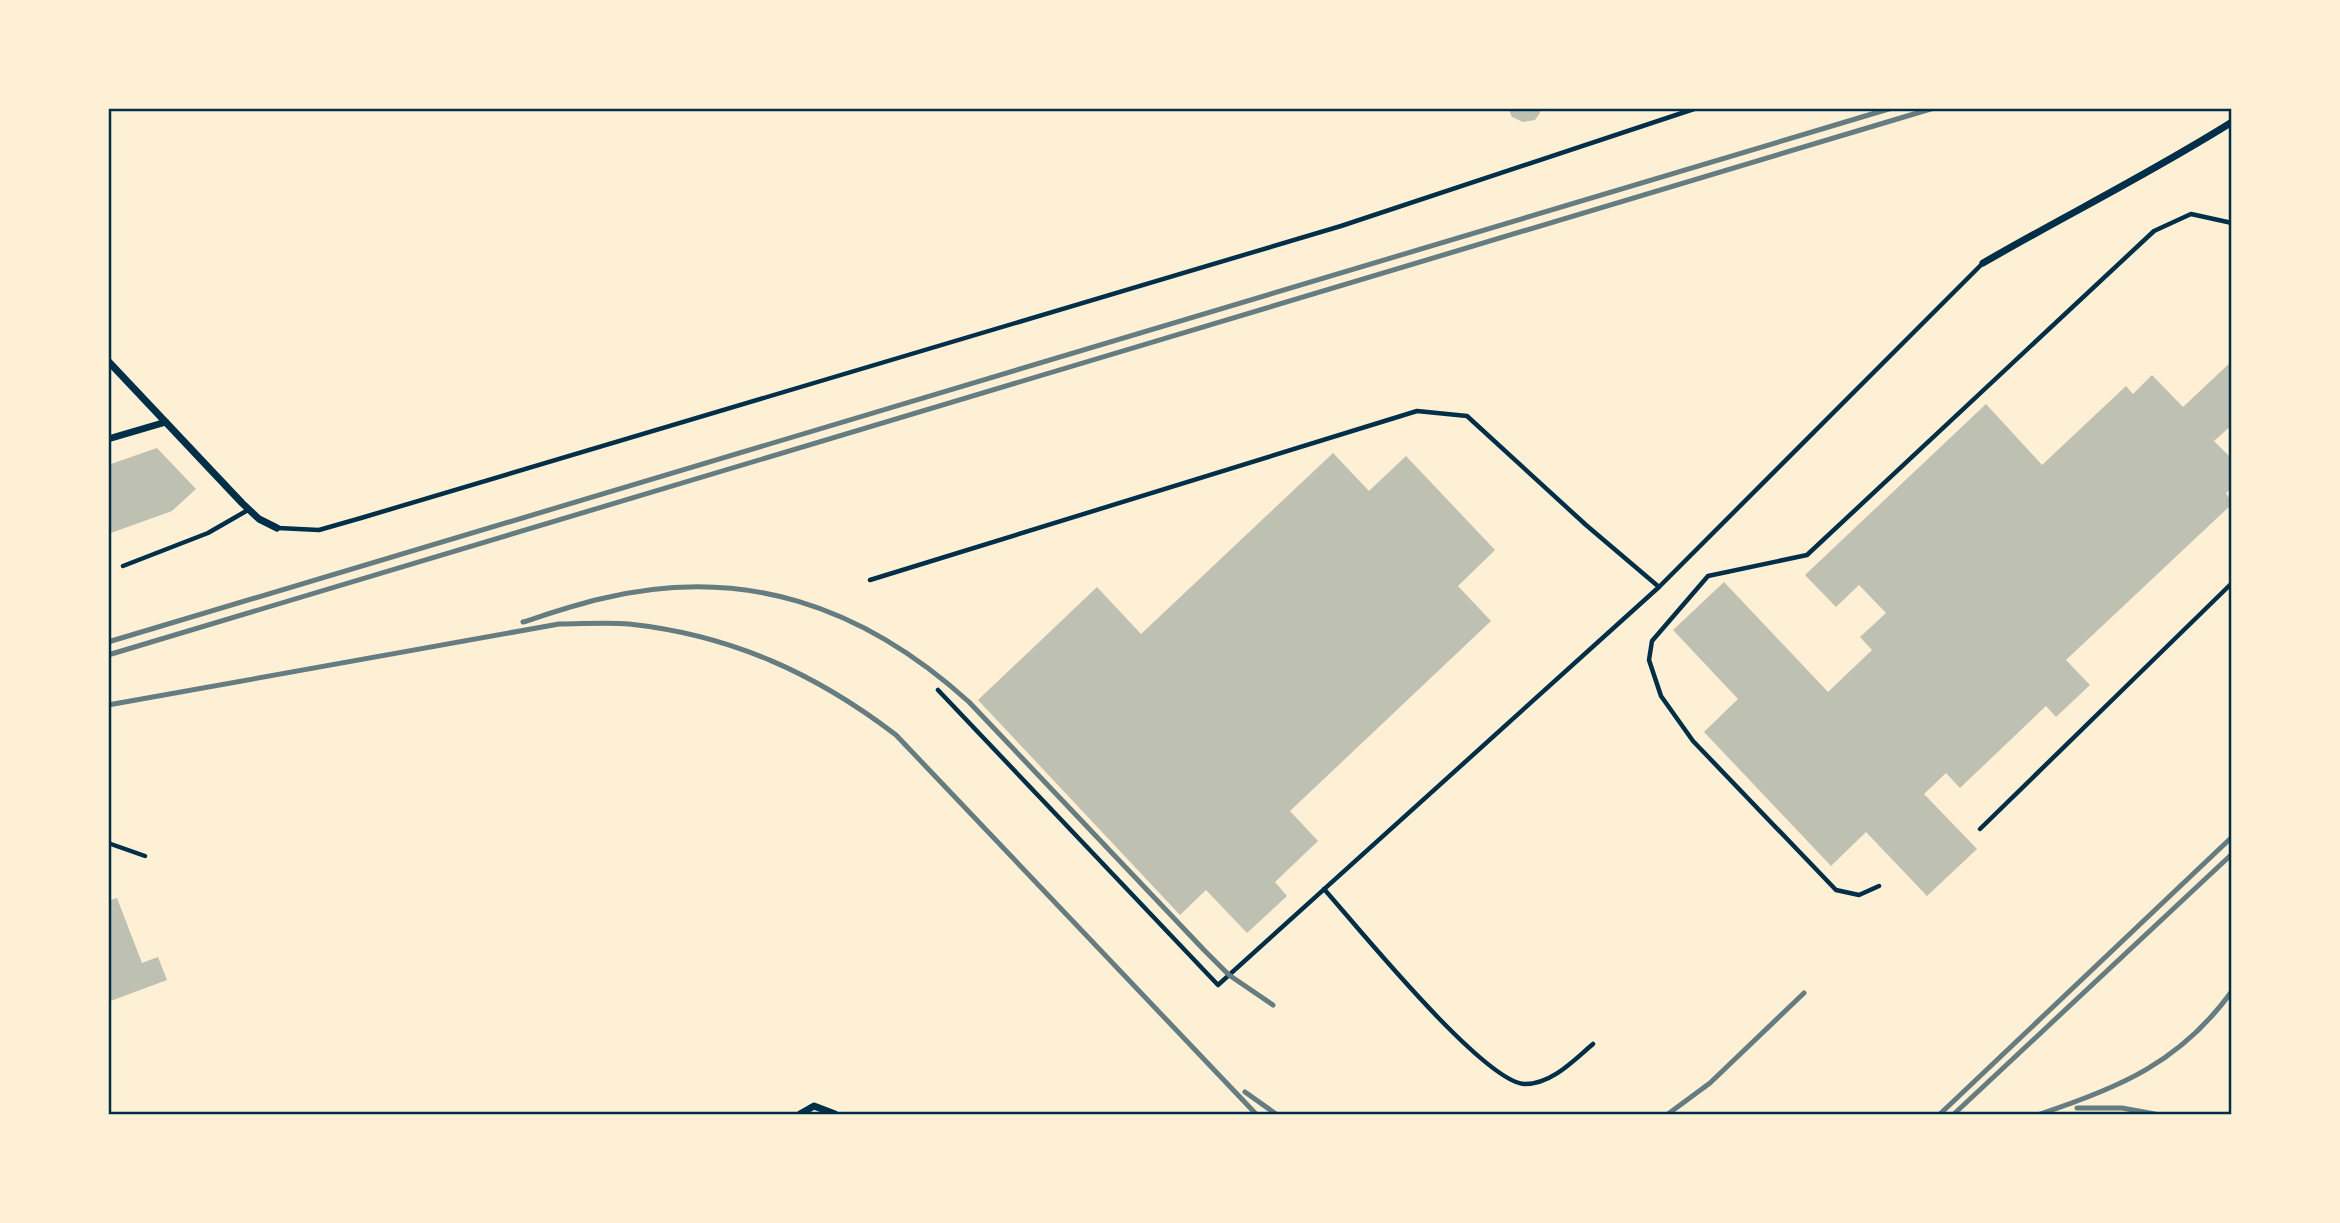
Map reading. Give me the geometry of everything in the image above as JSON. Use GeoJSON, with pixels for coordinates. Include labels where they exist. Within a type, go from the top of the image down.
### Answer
{"type":"FeatureCollection","features":[{"type":"Feature","properties":{"kind":"street"},"geometry":{"type":"LineString","coordinates":[[1983,263],[2064,215],[2160,168],[2231,122]]}},
{"type":"Feature","properties":{"kind":"street"},"geometry":{"type":"LineString","coordinates":[[108,361],[249,509],[277,528]]}},
{"type":"Feature","properties":{"kind":"street"},"geometry":{"type":"LineString","coordinates":[[108,439],[166,422]]}},
{"type":"Feature","properties":{"kind":"street"},"geometry":{"type":"LineString","coordinates":[[800,1115],[814,1106],[835,1115]]}},
{"type":"Feature","properties":{"kind":"lane"},"geometry":{"type":"LineString","coordinates":[[277,528],[319,530],[361,518],[1341,226],[1697,108]]}},
{"type":"Feature","properties":{"kind":"lane"},"geometry":{"type":"LineString","coordinates":[[1879,886],[1859,895],[1836,890],[1692,741],[1661,696],[1649,660],[1652,641],[1708,576],[1807,555],[2154,231],[2191,214],[2231,223]]}},
{"type":"Feature","properties":{"kind":"lane"},"geometry":{"type":"LineString","coordinates":[[938,690],[1218,985],[1659,587],[1983,263]]}},
{"type":"Feature","properties":{"kind":"lane"},"geometry":{"type":"LineString","coordinates":[[870,580],[1416,411],[1467,416],[1586,525],[1659,587]]}},
{"type":"Feature","properties":{"kind":"lane"},"geometry":{"type":"LineString","coordinates":[[123,566],[208,533],[249,509]]}},
{"type":"Feature","properties":{"kind":"lane"},"geometry":{"type":"LineString","coordinates":[[1980,830],[2231,583]]}},
{"type":"Feature","properties":{"kind":"lane"},"geometry":{"type":"LineString","coordinates":[[108,843],[145,856]]}},
{"type":"Feature","properties":{"kind":"lane"},"geometry":{"type":"LineString","coordinates":[[1324,889],[1440,1019],[1482,1060],[1507,1078],[1522,1084],[1538,1083],[1560,1071],[1592,1044]]}},
{"type":"Feature","properties":{"kind":"building"},"geometry":{"type":"Polygon","coordinates":[[[1508,108],[1543,108],[1535,120],[1523,122],[1512,117],[1508,108]]]}},
{"type":"Feature","properties":{"kind":"building"},"geometry":{"type":"Polygon","coordinates":[[[2232,361],[2232,425],[2214,441],[2232,459],[2232,487],[2226,493],[2232,504],[2066,660],[2090,685],[2056,717],[2046,706],[1960,788],[1946,773],[1924,794],[1977,849],[1927,896],[1866,832],[1831,866],[1704,732],[1738,699],[1673,630],[1724,582],[1828,692],[1872,650],[1860,637],[1886,613],[1859,585],[1836,607],[1805,575],[1986,404],[2042,465],[2126,386],[2133,394],[2152,375],[2183,407],[2232,361]]]}},
{"type":"Feature","properties":{"kind":"building"},"geometry":{"type":"Polygon","coordinates":[[[157,448],[196,489],[172,511],[108,534],[108,465],[157,448]]]}},
{"type":"Feature","properties":{"kind":"building"},"geometry":{"type":"Polygon","coordinates":[[[1333,453],[1369,491],[1406,456],[1495,550],[1458,586],[1491,621],[1290,811],[1318,841],[1275,882],[1287,896],[1247,933],[1206,890],[1180,915],[978,700],[1097,587],[1141,634],[1333,453]]]}},
{"type":"Feature","properties":{"kind":"building"},"geometry":{"type":"Polygon","coordinates":[[[117,898],[142,963],[158,957],[167,980],[108,1002],[108,901],[117,898]]]}},
{"type":"Feature","properties":{"kind":"railway"},"geometry":{"type":"LineString","coordinates":[[108,642],[1892,108]]}},
{"type":"Feature","properties":{"kind":"railway"},"geometry":{"type":"LineString","coordinates":[[108,655],[1934,108]]}},
{"type":"Feature","properties":{"kind":"railway"},"geometry":{"type":"LineString","coordinates":[[523,622],[600,599],[653,589],[703,587],[752,591],[798,601],[843,618],[887,640],[929,669],[969,702],[1229,975],[1273,1005]]}},
{"type":"Feature","properties":{"kind":"railway"},"geometry":{"type":"LineString","coordinates":[[108,705],[559,624],[629,624],[666,629],[737,648],[803,676],[834,693],[896,735],[1256,1114]]}},
{"type":"Feature","properties":{"kind":"railway"},"geometry":{"type":"LineString","coordinates":[[1940,1114],[2232,837]]}},
{"type":"Feature","properties":{"kind":"railway"},"geometry":{"type":"LineString","coordinates":[[1954,1114],[2232,854]]}},
{"type":"Feature","properties":{"kind":"railway"},"geometry":{"type":"LineString","coordinates":[[2040,1114],[2096,1094],[2170,1054],[2192,1037],[2232,991]]}},
{"type":"Feature","properties":{"kind":"railway"},"geometry":{"type":"LineString","coordinates":[[1668,1114],[1710,1083],[1804,993]]}},
{"type":"Feature","properties":{"kind":"railway"},"geometry":{"type":"LineString","coordinates":[[1245,1092],[1276,1114]]}},
{"type":"Feature","properties":{"kind":"railway"},"geometry":{"type":"LineString","coordinates":[[2077,1108],[2122,1108],[2155,1114]]}}]}
